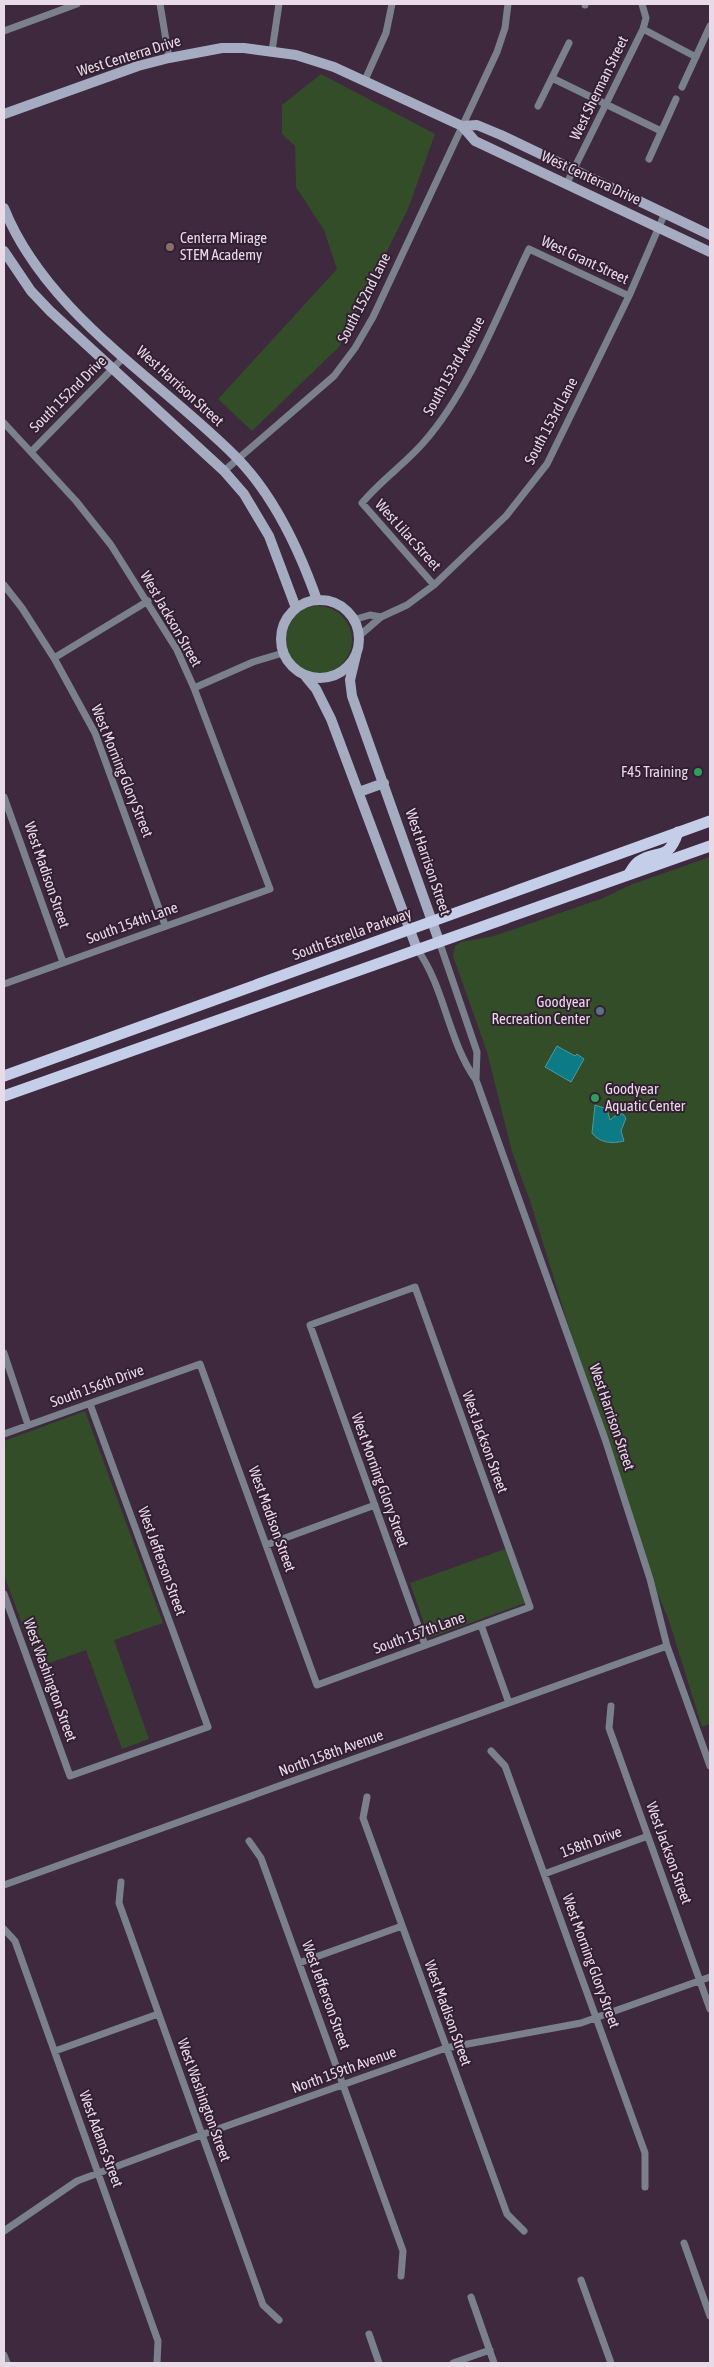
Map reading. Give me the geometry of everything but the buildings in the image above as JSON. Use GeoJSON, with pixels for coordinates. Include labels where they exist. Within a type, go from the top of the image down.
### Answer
{"type":"FeatureCollection","features":[{"type":"Feature","properties":{"kind":"main road","name":"South Estrella Parkway"},"geometry":{"type":"LineString","coordinates":[[4,1076],[710,821]]}},
{"type":"Feature","properties":{"kind":"main road"},"geometry":{"type":"LineString","coordinates":[[626,876],[638,862],[667,852],[672,847],[678,832]]}},
{"type":"Feature","properties":{"kind":"main road"},"geometry":{"type":"LineString","coordinates":[[4,1096],[710,846]]}},
{"type":"Feature","properties":{"kind":"street"},"geometry":{"type":"LineString","coordinates":[[4,30],[77,4]]}},
{"type":"Feature","properties":{"kind":"street"},"geometry":{"type":"LineString","coordinates":[[160,4],[170,58]]}},
{"type":"Feature","properties":{"kind":"street"},"geometry":{"type":"LineString","coordinates":[[272,51],[279,4]]}},
{"type":"Feature","properties":{"kind":"street"},"geometry":{"type":"LineString","coordinates":[[365,80],[386,33],[392,4]]}},
{"type":"Feature","properties":{"kind":"street"},"geometry":{"type":"LineString","coordinates":[[462,126],[497,52],[505,28],[508,4]]}},
{"type":"Feature","properties":{"kind":"street","name":"West Sherman Street"},"geometry":{"type":"LineString","coordinates":[[567,183],[643,29],[646,18],[642,4]]}},
{"type":"Feature","properties":{"kind":"street"},"geometry":{"type":"LineString","coordinates":[[682,88],[710,26]]}},
{"type":"Feature","properties":{"kind":"street"},"geometry":{"type":"LineString","coordinates":[[643,29],[696,57]]}},
{"type":"Feature","properties":{"kind":"street"},"geometry":{"type":"LineString","coordinates":[[538,106],[569,43]]}},
{"type":"Feature","properties":{"kind":"street","name":"West Centerra Drive"},"geometry":{"type":"LineString","coordinates":[[4,114],[138,66],[170,58],[222,48],[272,51],[321,62],[365,80],[462,126],[475,141],[710,252]]}},
{"type":"Feature","properties":{"kind":"street"},"geometry":{"type":"LineString","coordinates":[[552,78],[661,131]]}},
{"type":"Feature","properties":{"kind":"street"},"geometry":{"type":"LineString","coordinates":[[649,159],[676,99]]}},
{"type":"Feature","properties":{"kind":"street","name":"West Centerra Drive"},"geometry":{"type":"LineString","coordinates":[[462,126],[477,125],[710,235]]}},
{"type":"Feature","properties":{"kind":"street","name":"South 152nd Lane"},"geometry":{"type":"LineString","coordinates":[[224,471],[334,376],[355,348],[373,318],[462,126]]}},
{"type":"Feature","properties":{"kind":"street","name":"West Harrison Street"},"geometry":{"type":"LineString","coordinates":[[4,208],[20,242],[50,285],[124,357],[238,460],[266,495],[308,574],[317,600]]}},
{"type":"Feature","properties":{"kind":"street","name":"South 153rd Lane"},"geometry":{"type":"LineString","coordinates":[[359,636],[381,617],[407,605],[434,585],[506,516],[546,464],[578,403],[629,296],[665,213]]}},
{"type":"Feature","properties":{"kind":"street","name":"West Grant Street"},"geometry":{"type":"LineString","coordinates":[[529,249],[629,296]]}},
{"type":"Feature","properties":{"kind":"street","name":"South 153rd Avenue"},"geometry":{"type":"LineString","coordinates":[[362,503],[374,489],[424,443],[444,416],[471,369],[529,249]]}},
{"type":"Feature","properties":{"kind":"street"},"geometry":{"type":"LineString","coordinates":[[4,251],[31,291],[50,311],[224,471],[244,494],[269,536],[296,608]]}},
{"type":"Feature","properties":{"kind":"street","name":"South 152nd Drive"},"geometry":{"type":"LineString","coordinates":[[32,451],[124,357]]}},
{"type":"Feature","properties":{"kind":"street","name":"West Jackson Street"},"geometry":{"type":"LineString","coordinates":[[4,423],[76,500],[112,545],[177,650],[194,688],[270,889]]}},
{"type":"Feature","properties":{"kind":"street","name":"West Lilac Street"},"geometry":{"type":"LineString","coordinates":[[362,503],[434,585]]}},
{"type":"Feature","properties":{"kind":"street","name":"West Morning Glory Street"},"geometry":{"type":"LineString","coordinates":[[4,585],[22,608],[54,658],[95,732],[165,925]]}},
{"type":"Feature","properties":{"kind":"street"},"geometry":{"type":"LineString","coordinates":[[317,600],[330,601],[341,607],[353,620],[359,636],[356,655],[340,673],[330,678],[306,677],[288,663],[280,641],[282,628],[287,617],[306,602],[317,600]]}},
{"type":"Feature","properties":{"kind":"street"},"geometry":{"type":"LineString","coordinates":[[54,658],[148,601]]}},
{"type":"Feature","properties":{"kind":"street","name":"South 153rd Lane"},"geometry":{"type":"LineString","coordinates":[[353,620],[370,615],[381,617]]}},
{"type":"Feature","properties":{"kind":"street"},"geometry":{"type":"LineString","coordinates":[[194,688],[253,662],[283,653]]}},
{"type":"Feature","properties":{"kind":"street","name":"West Harrison Street"},"geometry":{"type":"LineString","coordinates":[[356,655],[350,680],[352,696],[477,1052],[476,1080]]}},
{"type":"Feature","properties":{"kind":"street","name":"West Harrison Street"},"geometry":{"type":"LineString","coordinates":[[306,677],[325,703],[408,929],[417,949],[429,966],[466,1065],[476,1080],[606,1444],[650,1579],[667,1646],[710,1766]]}},
{"type":"Feature","properties":{"kind":"street"},"geometry":{"type":"LineString","coordinates":[[359,792],[384,783]]}},
{"type":"Feature","properties":{"kind":"street","name":"West Madison Street"},"geometry":{"type":"LineString","coordinates":[[4,797],[63,962]]}},
{"type":"Feature","properties":{"kind":"street","name":"South 154th Lane"},"geometry":{"type":"LineString","coordinates":[[4,984],[270,889]]}},
{"type":"Feature","properties":{"kind":"street","name":"West Jackson Street"},"geometry":{"type":"LineString","coordinates":[[310,1325],[415,1287],[530,1607]]}},
{"type":"Feature","properties":{"kind":"street","name":"West Morning Glory Street"},"geometry":{"type":"LineString","coordinates":[[310,1325],[425,1645]]}},
{"type":"Feature","properties":{"kind":"street"},"geometry":{"type":"LineString","coordinates":[[4,1353],[28,1425]]}},
{"type":"Feature","properties":{"kind":"street","name":"West Madison Street"},"geometry":{"type":"LineString","coordinates":[[200,1364],[317,1685]]}},
{"type":"Feature","properties":{"kind":"street","name":"South 156th Drive"},"geometry":{"type":"LineString","coordinates":[[4,1434],[200,1364]]}},
{"type":"Feature","properties":{"kind":"street","name":"West Jefferson Street"},"geometry":{"type":"LineString","coordinates":[[70,1776],[208,1727],[90,1404]]}},
{"type":"Feature","properties":{"kind":"street"},"geometry":{"type":"LineString","coordinates":[[266,1545],[375,1505]]}},
{"type":"Feature","properties":{"kind":"street","name":"West Washington Street"},"geometry":{"type":"LineString","coordinates":[[4,1594],[70,1776]]}},
{"type":"Feature","properties":{"kind":"street","name":"South 157th Lane"},"geometry":{"type":"LineString","coordinates":[[317,1685],[530,1607]]}},
{"type":"Feature","properties":{"kind":"street"},"geometry":{"type":"LineString","coordinates":[[481,1625],[509,1703]]}},
{"type":"Feature","properties":{"kind":"street","name":"North 158th Avenue"},"geometry":{"type":"LineString","coordinates":[[4,1885],[667,1646]]}},
{"type":"Feature","properties":{"kind":"street","name":"West Jackson Street"},"geometry":{"type":"LineString","coordinates":[[611,1706],[609,1728],[710,2009]]}},
{"type":"Feature","properties":{"kind":"street","name":"West Morning Glory Street"},"geometry":{"type":"LineString","coordinates":[[491,1752],[505,1766],[645,2153],[645,2188]]}},
{"type":"Feature","properties":{"kind":"street","name":"West Madison Street"},"geometry":{"type":"LineString","coordinates":[[367,1797],[363,1818],[446,2048],[508,2214],[524,2231]]}},
{"type":"Feature","properties":{"kind":"street","name":"158th Drive"},"geometry":{"type":"LineString","coordinates":[[544,1874],[648,1836]]}},
{"type":"Feature","properties":{"kind":"street","name":"West Jefferson Street"},"geometry":{"type":"LineString","coordinates":[[249,1841],[261,1858],[402,2251],[401,2276]]}},
{"type":"Feature","properties":{"kind":"street","name":"West Washington Street"},"geometry":{"type":"LineString","coordinates":[[121,1882],[119,1903],[158,2014],[263,2305],[279,2320]]}},
{"type":"Feature","properties":{"kind":"street"},"geometry":{"type":"LineString","coordinates":[[299,1963],[402,1926]]}},
{"type":"Feature","properties":{"kind":"street","name":"West Adams Street"},"geometry":{"type":"LineString","coordinates":[[4,1929],[16,1941],[158,2341],[158,2363]]}},
{"type":"Feature","properties":{"kind":"street","name":"North 159th Avenue"},"geometry":{"type":"LineString","coordinates":[[4,2231],[78,2181],[98,2172],[446,2048],[498,2037],[565,2027],[597,2018],[710,1977]]}},
{"type":"Feature","properties":{"kind":"street"},"geometry":{"type":"LineString","coordinates":[[55,2051],[158,2014]]}},
{"type":"Feature","properties":{"kind":"street"},"geometry":{"type":"LineString","coordinates":[[684,2243],[710,2316]]}},
{"type":"Feature","properties":{"kind":"street"},"geometry":{"type":"LineString","coordinates":[[581,2280],[611,2363]]}},
{"type":"Feature","properties":{"kind":"street"},"geometry":{"type":"LineString","coordinates":[[471,2297],[494,2363]]}},
{"type":"Feature","properties":{"kind":"street"},"geometry":{"type":"LineString","coordinates":[[369,2334],[379,2363]]}},
{"type":"Feature","properties":{"kind":"street"},"geometry":{"type":"LineString","coordinates":[[453,2363],[490,2350]]}},
{"type":"Feature","properties":{"kind":"street"},"geometry":{"type":"LineString","coordinates":[[4,2355],[7,2363]]}},
{"type":"Feature","properties":{"kind":"green space"},"geometry":{"type":"Polygon","coordinates":[[[321,74],[435,134],[408,209],[339,347],[252,431],[218,399],[337,269],[324,230],[296,187],[295,146],[282,134],[282,105],[321,74]]]}},
{"type":"Feature","properties":{"kind":"green space"},"geometry":{"type":"Polygon","coordinates":[[[318,606],[331,609],[342,616],[349,627],[352,640],[349,653],[342,664],[331,671],[318,674],[305,671],[294,664],[287,653],[284,640],[287,627],[294,616],[305,609],[318,606]]]}},
{"type":"Feature","properties":{"kind":"green space"},"geometry":{"type":"Polygon","coordinates":[[[710,857],[710,1724],[702,1727],[669,1621],[642,1555],[597,1419],[531,1204],[512,1152],[487,1052],[453,956],[455,946],[461,942],[494,936],[606,897],[630,885],[710,857]]]}},
{"type":"Feature","properties":{"kind":"green space"},"geometry":{"type":"Polygon","coordinates":[[[85,1411],[163,1623],[114,1640],[149,1739],[122,1749],[86,1650],[38,1667],[4,1575],[4,1441],[85,1411]]]}},
{"type":"Feature","properties":{"kind":"green space"},"geometry":{"type":"Polygon","coordinates":[[[505,1549],[525,1603],[429,1638],[410,1583],[505,1549]]]}},
{"type":"Feature","properties":{"kind":"water"},"geometry":{"type":"Polygon","coordinates":[[[557,1046],[584,1059],[571,1082],[545,1067],[557,1046]]]}},
{"type":"Feature","properties":{"kind":"water"},"geometry":{"type":"Polygon","coordinates":[[[595,1105],[607,1109],[610,1120],[616,1115],[623,1114],[626,1118],[621,1131],[624,1141],[606,1142],[598,1139],[592,1133],[595,1105]]]}},
{"type":"Feature","properties":{"kind":"place","name":"Centerra Mirage STEM Academy"},"geometry":{"type":"Point","coordinates":[170,247]}},
{"type":"Feature","properties":{"kind":"place","name":"F45 Training"},"geometry":{"type":"Point","coordinates":[698,772]}},
{"type":"Feature","properties":{"kind":"place","name":"Goodyear Recreation Center"},"geometry":{"type":"Point","coordinates":[600,1011]}},
{"type":"Feature","properties":{"kind":"place","name":"Goodyear Aquatic Center"},"geometry":{"type":"Point","coordinates":[595,1098]}}]}
